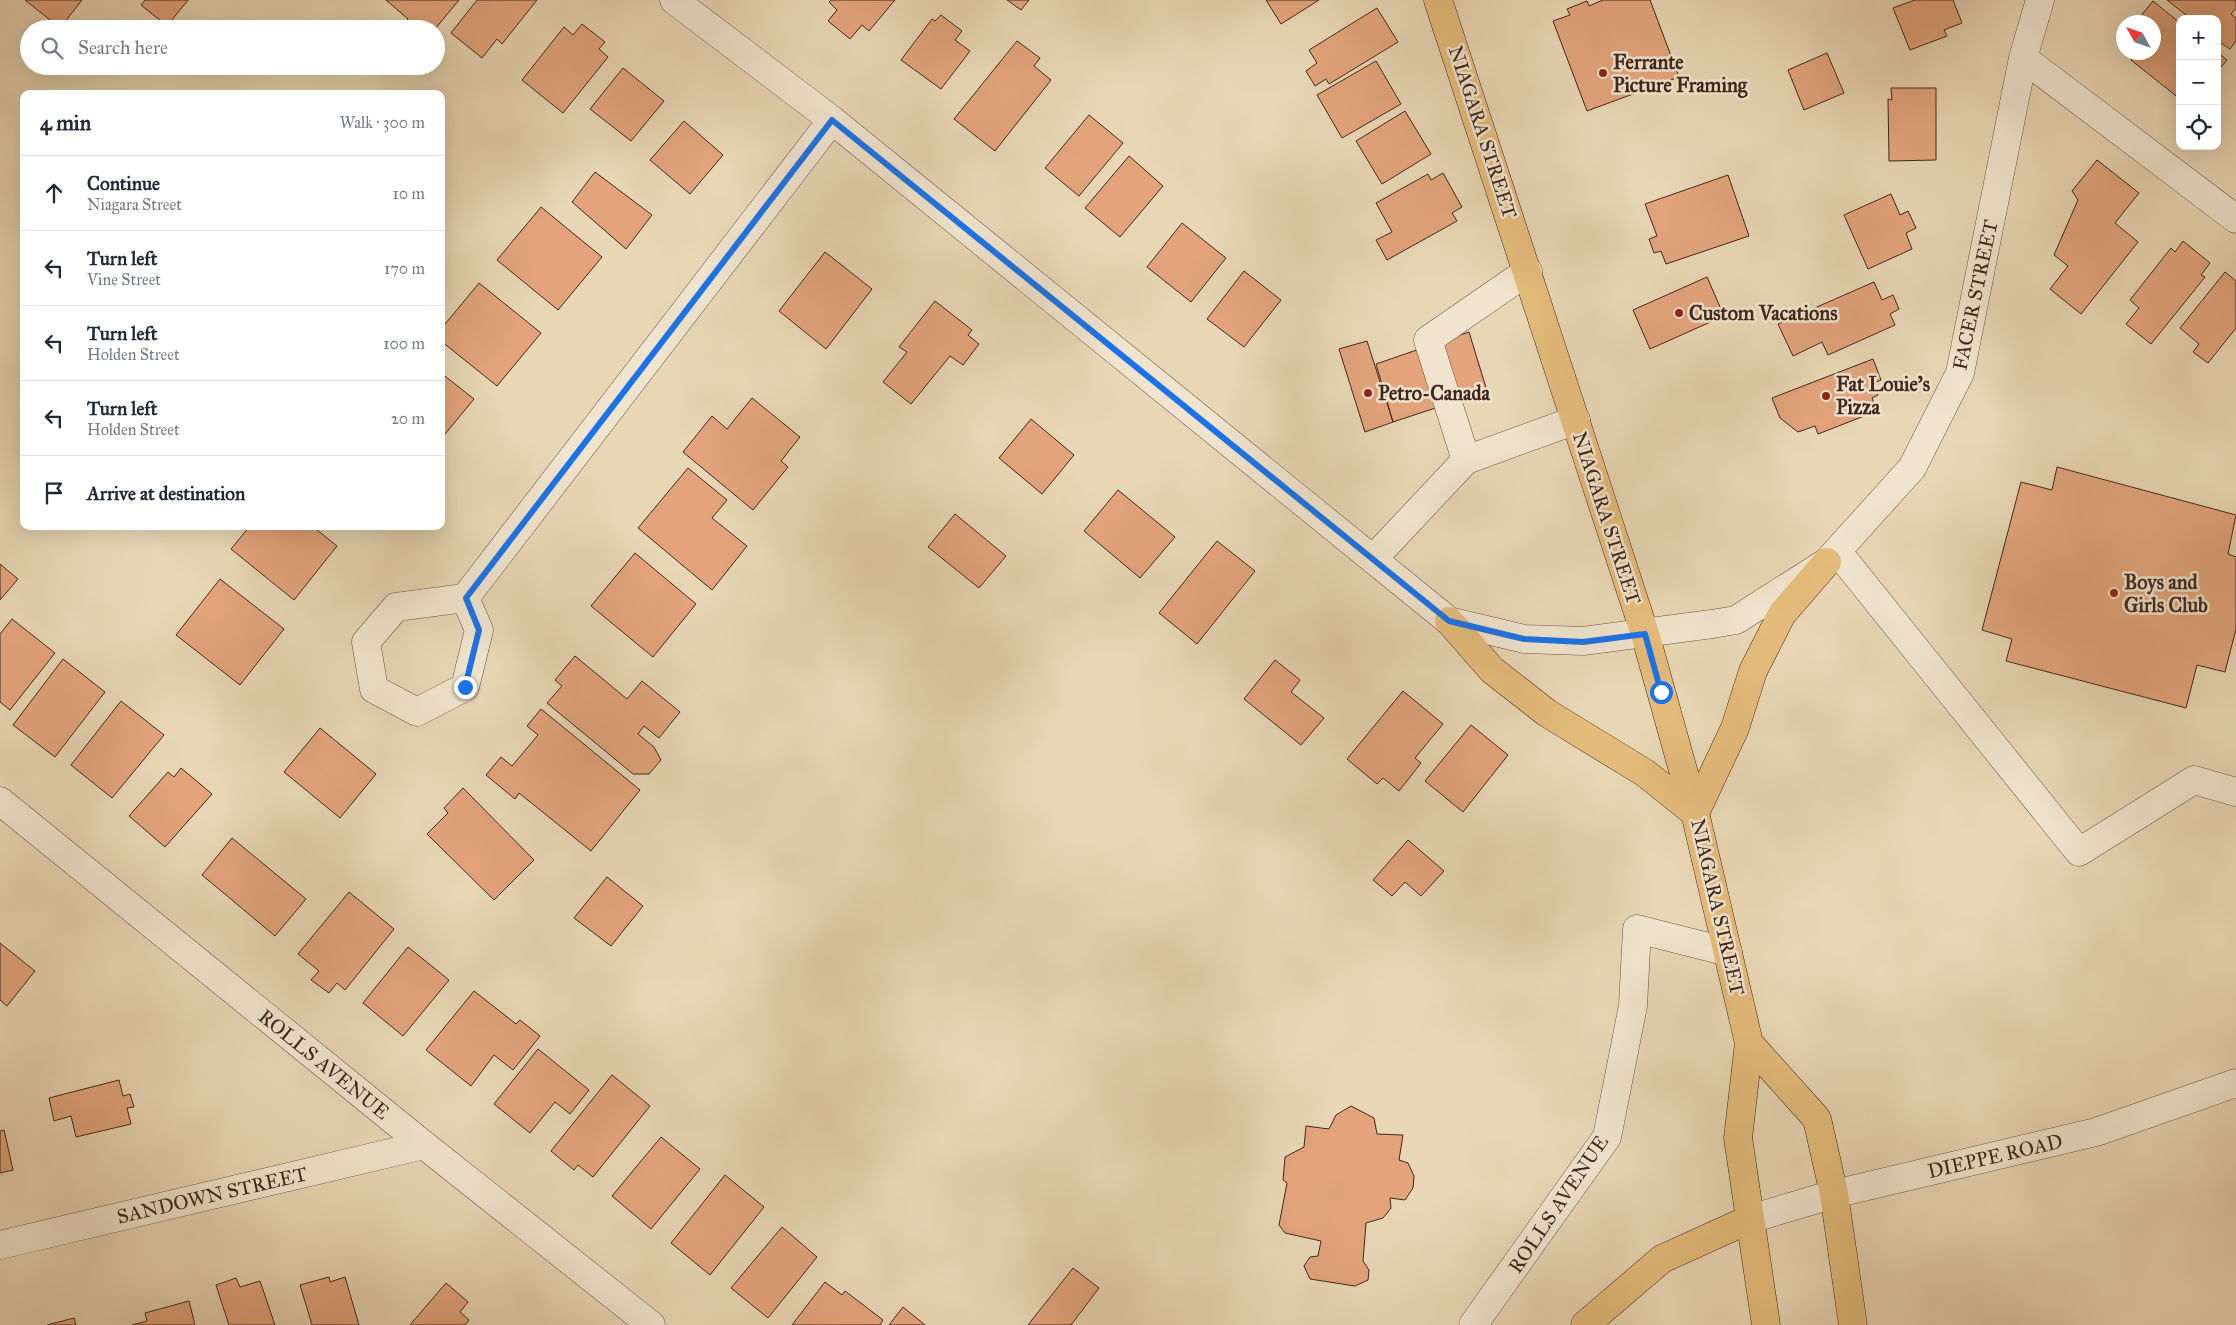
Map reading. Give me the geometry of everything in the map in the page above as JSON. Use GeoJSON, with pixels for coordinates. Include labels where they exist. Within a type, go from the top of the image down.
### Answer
{"type":"FeatureCollection","features":[{"type":"Feature","properties":{"kind":"main road","name":"NIAGARA STREET"},"geometry":{"type":"LineString","coordinates":[[1438,0],[1645,634],[1695,813],[1749,1044],[1738,1138],[1766,1325]]}},
{"type":"Feature","properties":{"kind":"main road"},"geometry":{"type":"LineString","coordinates":[[1449,621],[1492,670],[1547,713],[1645,772],[1695,813],[1735,728],[1753,671],[1782,614],[1832,557]]}},
{"type":"Feature","properties":{"kind":"main road","name":"NIAGARA STREET"},"geometry":{"type":"LineString","coordinates":[[1749,1044],[1817,1119],[1834,1194],[1853,1320]]}},
{"type":"Feature","properties":{"kind":"main road"},"geometry":{"type":"LineString","coordinates":[[1585,1325],[1662,1259],[1750,1219]]}},
{"type":"Feature","properties":{"kind":"street"},"geometry":{"type":"LineString","coordinates":[[674,0],[832,120],[1449,621]]}},
{"type":"Feature","properties":{"kind":"street","name":"FACER STREET"},"geometry":{"type":"LineString","coordinates":[[1449,621],[1524,639],[1583,642],[1736,620],[1832,557],[1912,468],[1960,373],[2024,58],[2040,0]]}},
{"type":"Feature","properties":{"kind":"street"},"geometry":{"type":"LineString","coordinates":[[2024,58],[2236,219]]}},
{"type":"Feature","properties":{"kind":"street"},"geometry":{"type":"LineString","coordinates":[[466,598],[479,630],[465,687],[417,712],[374,689],[366,642],[396,607],[466,598],[832,120]]}},
{"type":"Feature","properties":{"kind":"street"},"geometry":{"type":"LineString","coordinates":[[1466,460],[1428,340],[1528,271]]}},
{"type":"Feature","properties":{"kind":"street"},"geometry":{"type":"LineString","coordinates":[[1373,559],[1466,460],[1576,420]]}},
{"type":"Feature","properties":{"kind":"street"},"geometry":{"type":"LineString","coordinates":[[1832,557],[2079,852],[2194,780],[2236,792]]}},
{"type":"Feature","properties":{"kind":"street","name":"ROLLS AVENUE"},"geometry":{"type":"LineString","coordinates":[[0,801],[424,1145],[651,1325]]}},
{"type":"Feature","properties":{"kind":"street","name":"ROLLS AVENUE"},"geometry":{"type":"LineString","coordinates":[[1473,1325],[1607,1137],[1633,1006],[1637,929],[1728,952]]}},
{"type":"Feature","properties":{"kind":"street","name":"DIEPPE ROAD"},"geometry":{"type":"LineString","coordinates":[[1750,1219],[1834,1194],[2096,1132],[2236,1083]]}},
{"type":"Feature","properties":{"kind":"street","name":"SANDOWN STREET"},"geometry":{"type":"LineString","coordinates":[[0,1244],[424,1145]]}},
{"type":"Feature","properties":{"kind":"building"},"geometry":{"type":"Polygon","coordinates":[[[25,0],[82,0],[66,20],[50,20],[25,0]]]}},
{"type":"Feature","properties":{"kind":"building"},"geometry":{"type":"Polygon","coordinates":[[[145,0],[188,0],[172,20],[160,20],[141,5],[145,0]]]}},
{"type":"Feature","properties":{"kind":"building"},"geometry":{"type":"Polygon","coordinates":[[[386,0],[459,0],[442,20],[408,19],[386,0]]]}},
{"type":"Feature","properties":{"kind":"building"},"geometry":{"type":"Polygon","coordinates":[[[477,0],[537,0],[502,44],[497,39],[482,58],[451,33],[477,0]]]}},
{"type":"Feature","properties":{"kind":"building"},"geometry":{"type":"Polygon","coordinates":[[[831,0],[895,0],[869,31],[862,25],[850,39],[828,21],[837,10],[829,2],[831,0]]]}},
{"type":"Feature","properties":{"kind":"building"},"geometry":{"type":"Polygon","coordinates":[[[1007,0],[1029,0],[1021,10],[1007,0]]]}},
{"type":"Feature","properties":{"kind":"building"},"geometry":{"type":"Polygon","coordinates":[[[1266,0],[1319,0],[1281,24],[1266,0]]]}},
{"type":"Feature","properties":{"kind":"building"},"geometry":{"type":"Polygon","coordinates":[[[1603,0],[1650,0],[1679,77],[1587,111],[1553,21],[1570,15],[1567,9],[1587,1],[1589,6],[1603,0]]]}},
{"type":"Feature","properties":{"kind":"building"},"geometry":{"type":"Polygon","coordinates":[[[1915,0],[1953,0],[1962,23],[1944,30],[1947,36],[1910,50],[1893,8],[1915,0]]]}},
{"type":"Feature","properties":{"kind":"building"},"geometry":{"type":"Polygon","coordinates":[[[2167,0],[2236,0],[2236,8],[2231,14],[2236,18],[2236,41],[2230,49],[2221,43],[2221,15],[2186,15],[2167,0]]]}},
{"type":"Feature","properties":{"kind":"building"},"geometry":{"type":"Polygon","coordinates":[[[2153,1],[2176,20],[2176,96],[2131,60],[2161,60],[2161,15],[2142,15],[2153,1]]]}},
{"type":"Feature","properties":{"kind":"building"},"geometry":{"type":"Polygon","coordinates":[[[1377,8],[1398,42],[1329,84],[1326,79],[1315,86],[1306,71],[1317,63],[1309,50],[1377,8]]]}},
{"type":"Feature","properties":{"kind":"building"},"geometry":{"type":"Polygon","coordinates":[[[941,15],[962,31],[955,40],[970,51],[941,89],[901,60],[932,19],[935,21],[941,15]]]}},
{"type":"Feature","properties":{"kind":"building"},"geometry":{"type":"Polygon","coordinates":[[[582,24],[605,42],[599,49],[608,57],[563,113],[522,80],[564,27],[573,35],[582,24]]]}},
{"type":"Feature","properties":{"kind":"building"},"geometry":{"type":"Polygon","coordinates":[[[1017,41],[1040,58],[1034,66],[1051,80],[995,151],[954,119],[1017,41]]]}},
{"type":"Feature","properties":{"kind":"building"},"geometry":{"type":"Polygon","coordinates":[[[1827,53],[1844,93],[1804,110],[1788,70],[1827,53]]]}},
{"type":"Feature","properties":{"kind":"building"},"geometry":{"type":"Polygon","coordinates":[[[2221,55],[2227,60],[2221,67],[2221,55]]]}},
{"type":"Feature","properties":{"kind":"building"},"geometry":{"type":"Polygon","coordinates":[[[1376,61],[1401,104],[1342,138],[1317,95],[1376,61]]]}},
{"type":"Feature","properties":{"kind":"building"},"geometry":{"type":"Polygon","coordinates":[[[623,68],[664,101],[631,141],[590,109],[623,68]]]}},
{"type":"Feature","properties":{"kind":"building"},"geometry":{"type":"Polygon","coordinates":[[[1891,88],[1936,88],[1936,160],[1889,161],[1888,99],[1892,100],[1891,88]]]}},
{"type":"Feature","properties":{"kind":"building"},"geometry":{"type":"Polygon","coordinates":[[[1405,111],[1431,154],[1382,184],[1356,141],[1405,111]]]}},
{"type":"Feature","properties":{"kind":"building"},"geometry":{"type":"Polygon","coordinates":[[[1089,115],[1123,143],[1079,196],[1045,168],[1089,115]]]}},
{"type":"Feature","properties":{"kind":"building"},"geometry":{"type":"Polygon","coordinates":[[[684,121],[723,155],[690,194],[650,160],[684,121]]]}},
{"type":"Feature","properties":{"kind":"building"},"geometry":{"type":"Polygon","coordinates":[[[1129,156],[1163,186],[1120,237],[1085,208],[1129,156]]]}},
{"type":"Feature","properties":{"kind":"building"},"geometry":{"type":"Polygon","coordinates":[[[2097,160],[2139,193],[2115,223],[2138,242],[2081,314],[2050,289],[2068,266],[2054,255],[2078,200],[2072,191],[2097,160]]]}},
{"type":"Feature","properties":{"kind":"building"},"geometry":{"type":"Polygon","coordinates":[[[595,172],[652,215],[626,249],[572,202],[595,172]]]}},
{"type":"Feature","properties":{"kind":"building"},"geometry":{"type":"Polygon","coordinates":[[[1443,173],[1462,207],[1452,213],[1457,221],[1387,260],[1376,240],[1392,232],[1376,203],[1428,174],[1431,180],[1443,173]]]}},
{"type":"Feature","properties":{"kind":"building"},"geometry":{"type":"Polygon","coordinates":[[[1728,175],[1749,236],[1666,264],[1661,251],[1654,253],[1649,239],[1657,236],[1645,204],[1728,175]]]}},
{"type":"Feature","properties":{"kind":"building"},"geometry":{"type":"Polygon","coordinates":[[[1891,194],[1900,215],[1908,211],[1916,228],[1906,233],[1912,249],[1868,269],[1844,215],[1891,194]]]}},
{"type":"Feature","properties":{"kind":"building"},"geometry":{"type":"Polygon","coordinates":[[[541,207],[602,257],[558,310],[497,260],[541,207]]]}},
{"type":"Feature","properties":{"kind":"building"},"geometry":{"type":"Polygon","coordinates":[[[1182,223],[1226,258],[1191,302],[1147,267],[1182,223]]]}},
{"type":"Feature","properties":{"kind":"building"},"geometry":{"type":"Polygon","coordinates":[[[2183,241],[2210,263],[2201,275],[2205,277],[2151,344],[2126,324],[2139,308],[2130,300],[2171,248],[2175,252],[2183,241]]]}},
{"type":"Feature","properties":{"kind":"building"},"geometry":{"type":"Polygon","coordinates":[[[825,252],[872,289],[826,349],[779,311],[825,252]]]}},
{"type":"Feature","properties":{"kind":"building"},"geometry":{"type":"Polygon","coordinates":[[[1244,271],[1281,300],[1244,347],[1207,319],[1244,271]]]}},
{"type":"Feature","properties":{"kind":"building"},"geometry":{"type":"Polygon","coordinates":[[[2225,272],[2236,281],[2236,328],[2208,363],[2193,352],[2199,344],[2180,328],[2225,272]]]}},
{"type":"Feature","properties":{"kind":"building","name":"Custom Vacations"},"geometry":{"type":"Polygon","coordinates":[[[1707,277],[1724,316],[1650,349],[1633,310],[1707,277]]]}},
{"type":"Feature","properties":{"kind":"building"},"geometry":{"type":"Polygon","coordinates":[[[1874,282],[1882,300],[1893,295],[1899,309],[1890,314],[1895,325],[1828,355],[1822,342],[1793,356],[1778,324],[1874,282]]]}},
{"type":"Feature","properties":{"kind":"building"},"geometry":{"type":"Polygon","coordinates":[[[479,283],[541,333],[497,386],[445,344],[445,324],[479,283]]]}},
{"type":"Feature","properties":{"kind":"building"},"geometry":{"type":"Polygon","coordinates":[[[935,301],[972,330],[968,335],[979,344],[963,365],[950,356],[911,404],[883,382],[907,352],[899,347],[935,301]]]}},
{"type":"Feature","properties":{"kind":"building","name":"Petro-Canada"},"geometry":{"type":"Polygon","coordinates":[[[1469,332],[1487,391],[1393,422],[1376,364],[1469,332]]]}},
{"type":"Feature","properties":{"kind":"building","name":"Petro-Canada"},"geometry":{"type":"Polygon","coordinates":[[[1367,341],[1393,422],[1365,432],[1339,349],[1367,341]]]}},
{"type":"Feature","properties":{"kind":"building","name":"Fat Louie’s Pizza"},"geometry":{"type":"Polygon","coordinates":[[[1873,359],[1881,380],[1874,383],[1878,395],[1872,398],[1877,411],[1818,434],[1815,426],[1798,432],[1780,418],[1772,398],[1873,359]]]}},
{"type":"Feature","properties":{"kind":"building"},"geometry":{"type":"Polygon","coordinates":[[[445,376],[474,399],[445,434],[445,376]]]}},
{"type":"Feature","properties":{"kind":"building"},"geometry":{"type":"Polygon","coordinates":[[[752,398],[800,437],[781,461],[788,467],[753,510],[683,452],[712,416],[727,429],[752,398]]]}},
{"type":"Feature","properties":{"kind":"building"},"geometry":{"type":"Polygon","coordinates":[[[1031,419],[1074,455],[1042,494],[999,458],[1031,419]]]}},
{"type":"Feature","properties":{"kind":"building","name":"Boys and Girls Club"},"geometry":{"type":"Polygon","coordinates":[[[2057,467],[2236,515],[2228,554],[2236,557],[2236,629],[2225,672],[2197,665],[2186,708],[2006,661],[2012,639],[1982,630],[2021,482],[2052,490],[2057,467]]]}},
{"type":"Feature","properties":{"kind":"building"},"geometry":{"type":"Polygon","coordinates":[[[688,468],[727,500],[712,518],[747,546],[712,590],[638,528],[688,468]]]}},
{"type":"Feature","properties":{"kind":"building"},"geometry":{"type":"Polygon","coordinates":[[[1118,490],[1175,537],[1140,578],[1084,531],[1118,490]]]}},
{"type":"Feature","properties":{"kind":"building"},"geometry":{"type":"Polygon","coordinates":[[[955,514],[1006,556],[979,588],[928,547],[955,514]]]}},
{"type":"Feature","properties":{"kind":"building"},"geometry":{"type":"Polygon","coordinates":[[[247,530],[317,530],[337,546],[294,600],[231,549],[247,530]]]}},
{"type":"Feature","properties":{"kind":"building"},"geometry":{"type":"Polygon","coordinates":[[[1217,541],[1255,571],[1197,644],[1159,613],[1217,541]]]}},
{"type":"Feature","properties":{"kind":"building"},"geometry":{"type":"Polygon","coordinates":[[[635,553],[696,604],[653,657],[591,606],[635,553]]]}},
{"type":"Feature","properties":{"kind":"building"},"geometry":{"type":"Polygon","coordinates":[[[0,564],[18,579],[0,600],[0,564]]]}},
{"type":"Feature","properties":{"kind":"building"},"geometry":{"type":"Polygon","coordinates":[[[220,579],[284,629],[240,685],[176,635],[220,579]]]}},
{"type":"Feature","properties":{"kind":"building"},"geometry":{"type":"Polygon","coordinates":[[[12,619],[55,653],[10,710],[0,702],[0,634],[12,619]]]}},
{"type":"Feature","properties":{"kind":"building"},"geometry":{"type":"Polygon","coordinates":[[[575,656],[627,699],[642,681],[680,712],[659,738],[644,726],[638,734],[654,747],[661,760],[649,774],[633,774],[547,703],[562,686],[555,680],[575,656]]]}},
{"type":"Feature","properties":{"kind":"building"},"geometry":{"type":"Polygon","coordinates":[[[63,659],[105,692],[55,757],[13,725],[63,659]]]}},
{"type":"Feature","properties":{"kind":"building"},"geometry":{"type":"Polygon","coordinates":[[[1275,660],[1300,680],[1291,692],[1324,718],[1301,745],[1244,699],[1275,660]]]}},
{"type":"Feature","properties":{"kind":"building"},"geometry":{"type":"Polygon","coordinates":[[[1403,691],[1443,724],[1415,758],[1421,763],[1399,791],[1383,778],[1377,784],[1347,759],[1403,691]]]}},
{"type":"Feature","properties":{"kind":"building"},"geometry":{"type":"Polygon","coordinates":[[[121,701],[164,735],[112,798],[71,765],[121,701]]]}},
{"type":"Feature","properties":{"kind":"building"},"geometry":{"type":"Polygon","coordinates":[[[541,709],[640,790],[591,851],[519,793],[515,799],[486,775],[501,757],[512,766],[538,735],[527,726],[541,709]]]}},
{"type":"Feature","properties":{"kind":"building"},"geometry":{"type":"Polygon","coordinates":[[[1471,725],[1508,755],[1463,812],[1425,781],[1471,725]]]}},
{"type":"Feature","properties":{"kind":"building"},"geometry":{"type":"Polygon","coordinates":[[[320,728],[376,774],[340,818],[284,772],[320,728]]]}},
{"type":"Feature","properties":{"kind":"building"},"geometry":{"type":"Polygon","coordinates":[[[181,768],[212,794],[165,847],[129,816],[168,772],[174,777],[181,768]]]}},
{"type":"Feature","properties":{"kind":"building"},"geometry":{"type":"Polygon","coordinates":[[[463,788],[534,860],[494,900],[427,834],[448,813],[444,808],[463,788]]]}},
{"type":"Feature","properties":{"kind":"building"},"geometry":{"type":"Polygon","coordinates":[[[232,838],[306,899],[275,936],[202,875],[232,838]]]}},
{"type":"Feature","properties":{"kind":"building"},"geometry":{"type":"Polygon","coordinates":[[[1408,840],[1444,871],[1421,896],[1405,882],[1392,896],[1373,880],[1408,840]]]}},
{"type":"Feature","properties":{"kind":"building"},"geometry":{"type":"Polygon","coordinates":[[[607,877],[643,906],[611,946],[574,918],[607,877]]]}},
{"type":"Feature","properties":{"kind":"building"},"geometry":{"type":"Polygon","coordinates":[[[349,892],[394,929],[345,990],[337,983],[329,993],[311,980],[319,971],[298,954],[349,892]]]}},
{"type":"Feature","properties":{"kind":"building"},"geometry":{"type":"Polygon","coordinates":[[[0,943],[35,971],[7,1006],[0,1000],[0,943]]]}},
{"type":"Feature","properties":{"kind":"building"},"geometry":{"type":"Polygon","coordinates":[[[408,947],[449,980],[403,1036],[363,1003],[408,947]]]}},
{"type":"Feature","properties":{"kind":"building"},"geometry":{"type":"Polygon","coordinates":[[[474,991],[516,1024],[520,1020],[540,1036],[513,1070],[494,1055],[471,1086],[426,1050],[474,991]]]}},
{"type":"Feature","properties":{"kind":"building"},"geometry":{"type":"Polygon","coordinates":[[[538,1049],[589,1090],[570,1114],[555,1102],[530,1133],[494,1104],[538,1049]]]}},
{"type":"Feature","properties":{"kind":"building"},"geometry":{"type":"Polygon","coordinates":[[[612,1075],[650,1106],[593,1177],[578,1165],[574,1170],[551,1151],[612,1075]]]}},
{"type":"Feature","properties":{"kind":"building"},"geometry":{"type":"Polygon","coordinates":[[[119,1080],[123,1096],[130,1094],[134,1107],[127,1108],[131,1124],[76,1137],[71,1116],[54,1121],[49,1098],[119,1080]]]}},
{"type":"Feature","properties":{"kind":"building"},"geometry":{"type":"Polygon","coordinates":[[[1351,1106],[1374,1118],[1377,1134],[1403,1135],[1399,1160],[1408,1163],[1414,1176],[1413,1188],[1405,1200],[1390,1198],[1391,1208],[1383,1218],[1366,1223],[1363,1261],[1369,1270],[1368,1280],[1355,1286],[1310,1279],[1304,1266],[1310,1257],[1318,1256],[1321,1241],[1285,1233],[1279,1225],[1287,1183],[1283,1180],[1285,1157],[1304,1147],[1306,1126],[1329,1129],[1336,1115],[1351,1106]]]}},
{"type":"Feature","properties":{"kind":"building"},"geometry":{"type":"Polygon","coordinates":[[[4,1130],[13,1170],[0,1173],[0,1131],[4,1130]]]}},
{"type":"Feature","properties":{"kind":"building"},"geometry":{"type":"Polygon","coordinates":[[[661,1137],[700,1169],[651,1229],[612,1196],[661,1137]]]}},
{"type":"Feature","properties":{"kind":"building"},"geometry":{"type":"Polygon","coordinates":[[[725,1175],[764,1207],[710,1275],[671,1243],[725,1175]]]}},
{"type":"Feature","properties":{"kind":"building"},"geometry":{"type":"Polygon","coordinates":[[[782,1227],[817,1257],[768,1318],[731,1288],[782,1227]]]}},
{"type":"Feature","properties":{"kind":"building"},"geometry":{"type":"Polygon","coordinates":[[[1073,1268],[1099,1288],[1071,1325],[1028,1325],[1073,1268]]]}},
{"type":"Feature","properties":{"kind":"building"},"geometry":{"type":"Polygon","coordinates":[[[329,1277],[330,1282],[345,1277],[359,1325],[312,1325],[300,1285],[329,1277]]]}},
{"type":"Feature","properties":{"kind":"building"},"geometry":{"type":"Polygon","coordinates":[[[236,1278],[240,1287],[260,1281],[275,1325],[229,1325],[216,1285],[236,1278]]]}},
{"type":"Feature","properties":{"kind":"building"},"geometry":{"type":"Polygon","coordinates":[[[825,1282],[842,1295],[845,1291],[883,1320],[880,1325],[792,1325],[825,1282]]]}},
{"type":"Feature","properties":{"kind":"building"},"geometry":{"type":"Polygon","coordinates":[[[446,1283],[468,1302],[460,1312],[469,1320],[465,1325],[410,1325],[446,1283]]]}},
{"type":"Feature","properties":{"kind":"building"},"geometry":{"type":"Polygon","coordinates":[[[189,1301],[195,1325],[132,1325],[147,1321],[145,1313],[189,1301]]]}},
{"type":"Feature","properties":{"kind":"building"},"geometry":{"type":"Polygon","coordinates":[[[903,1307],[925,1325],[889,1325],[903,1307]]]}},
{"type":"Feature","properties":{"kind":"building"},"geometry":{"type":"Polygon","coordinates":[[[74,1318],[76,1325],[47,1325],[74,1318]]]}},
{"type":"Feature","properties":{"kind":"place","name":"Ferrante Picture Framing"},"geometry":{"type":"Point","coordinates":[1603,73]}},
{"type":"Feature","properties":{"kind":"place","name":"Custom Vacations"},"geometry":{"type":"Point","coordinates":[1679,313]}},
{"type":"Feature","properties":{"kind":"place","name":"Petro-Canada"},"geometry":{"type":"Point","coordinates":[1368,393]}},
{"type":"Feature","properties":{"kind":"place","name":"Fat Louie’s Pizza"},"geometry":{"type":"Point","coordinates":[1826,396]}},
{"type":"Feature","properties":{"kind":"place","name":"Boys and Girls Club"},"geometry":{"type":"Point","coordinates":[2114,593]}},
{"type":"Feature","properties":{"kind":"route"},"geometry":{"type":"LineString","coordinates":[[465,687],[479,630],[466,598],[832,120],[1449,621],[1524,639],[1583,642],[1645,634],[1661,692]]}}]}
